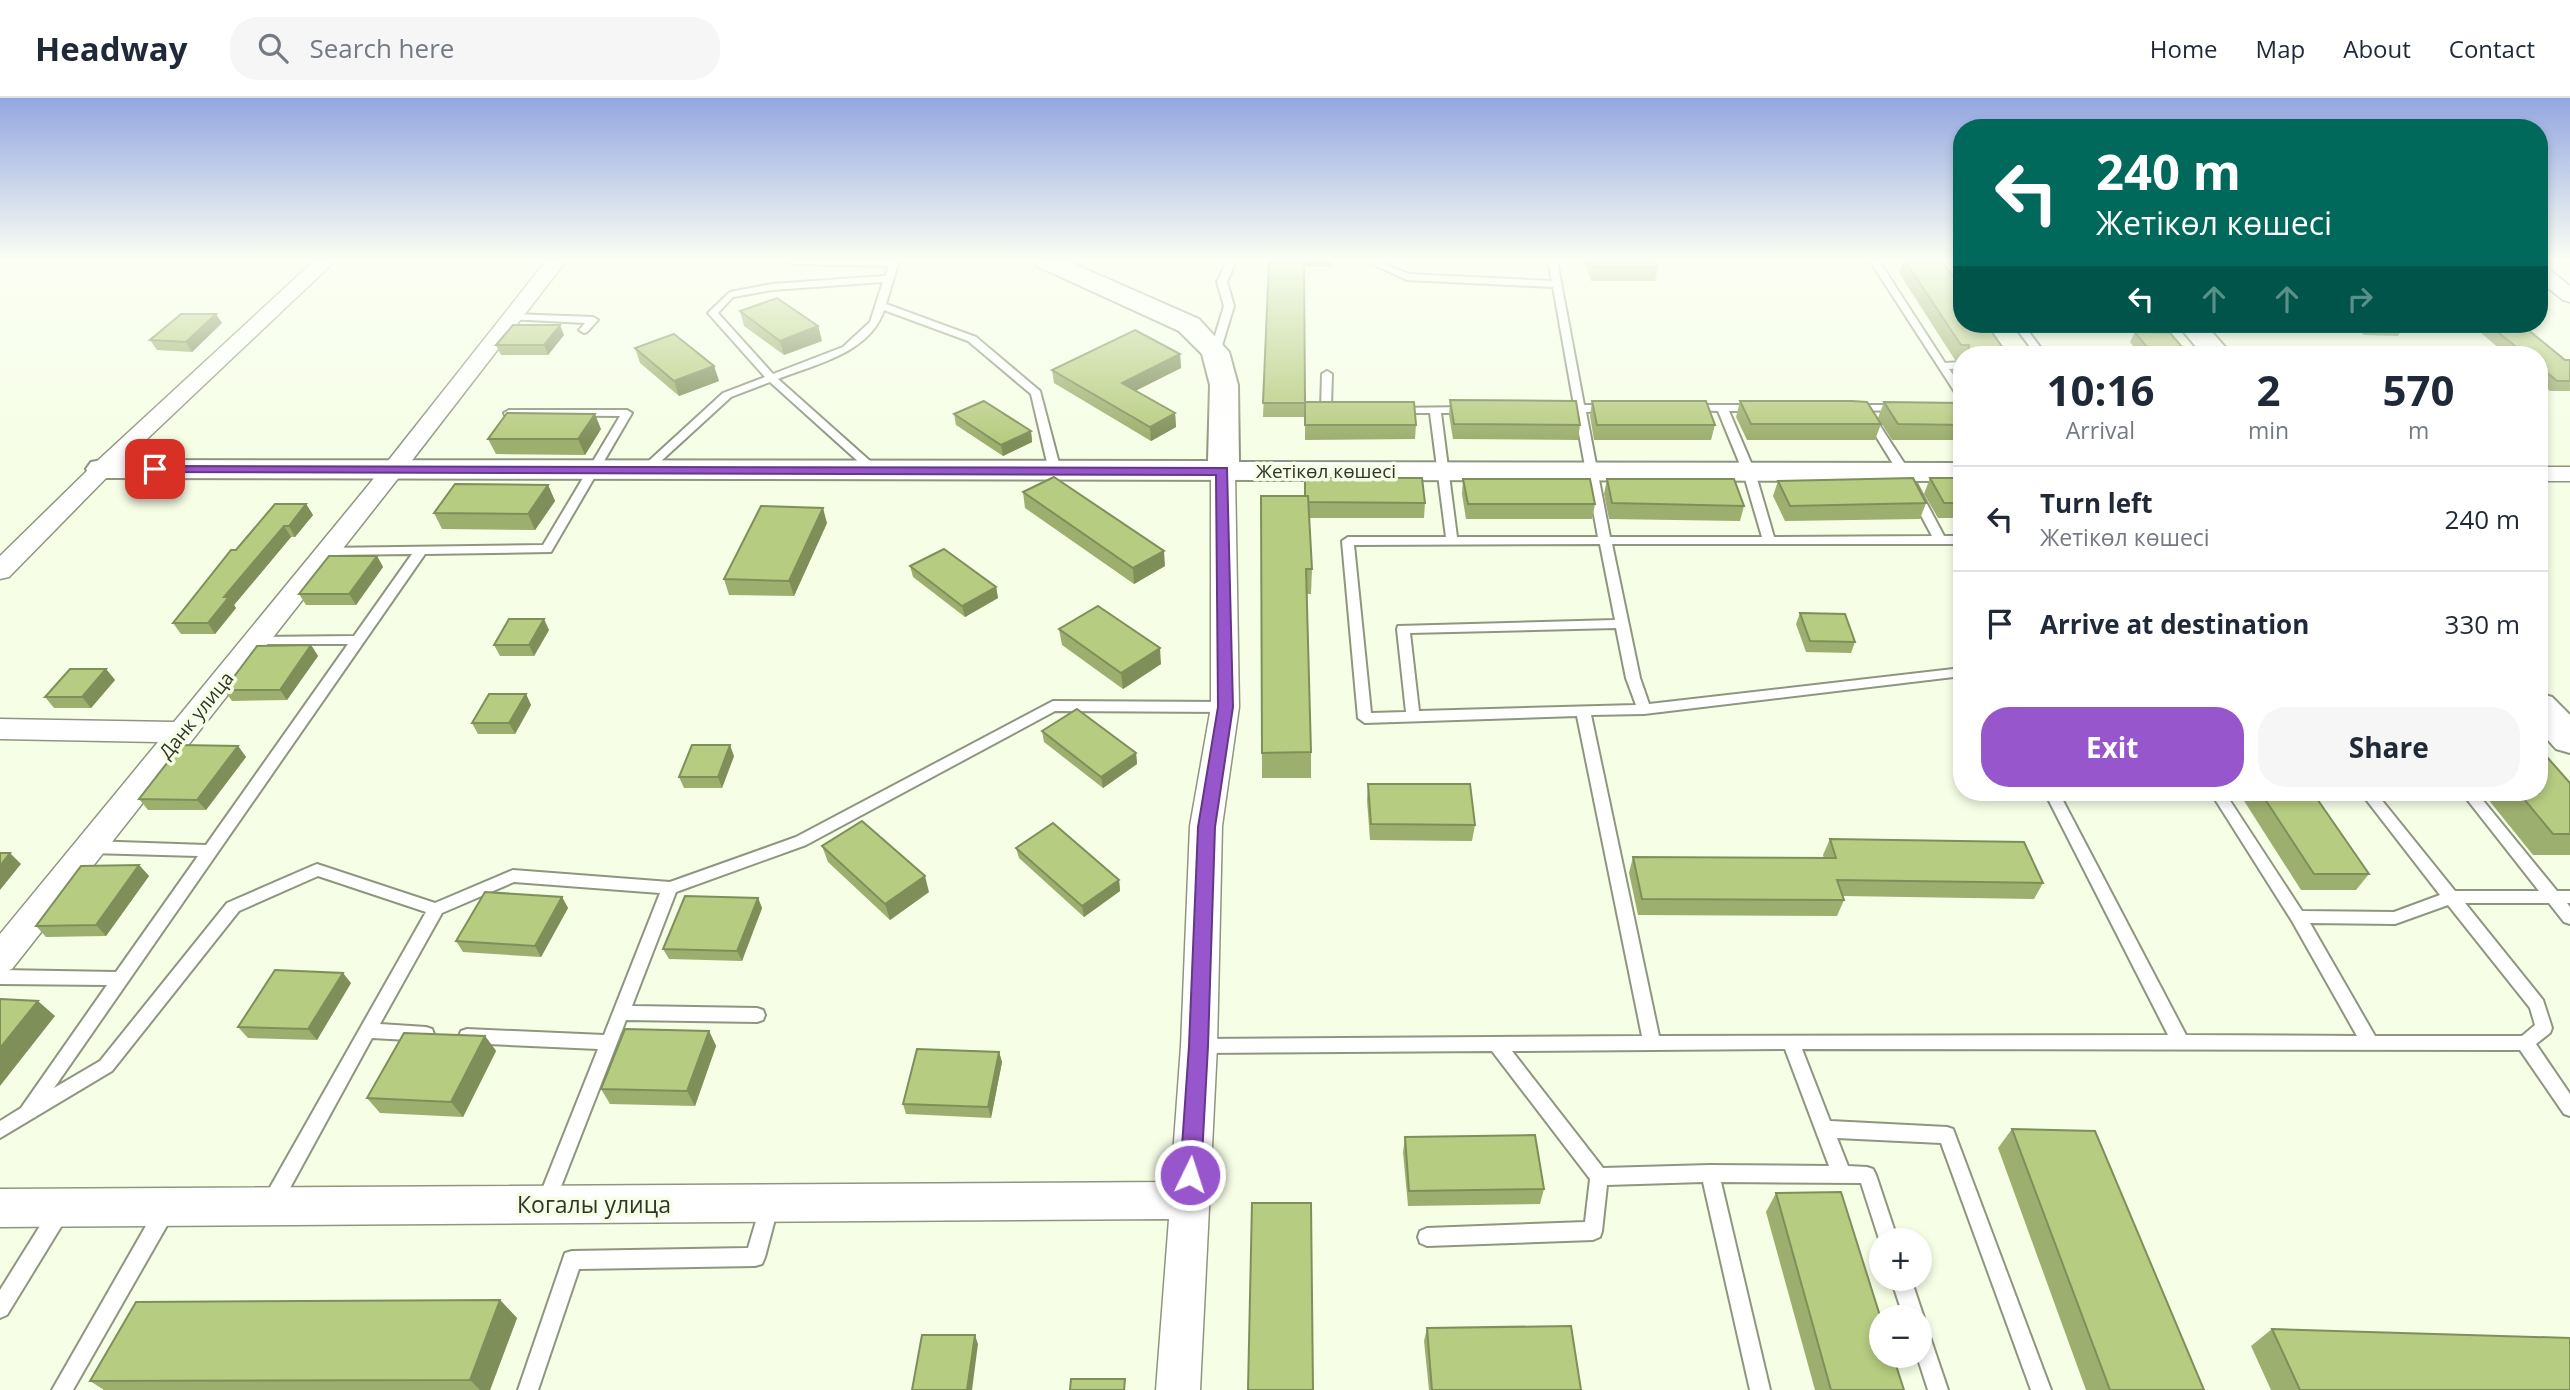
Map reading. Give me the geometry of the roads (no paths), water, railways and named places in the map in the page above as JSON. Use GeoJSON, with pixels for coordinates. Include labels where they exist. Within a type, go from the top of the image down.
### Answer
{"type":"FeatureCollection","features":[{"type":"Feature","properties":{"kind":"street"},"geometry":{"type":"LineString","coordinates":[[0,571],[102,469],[260,321]]}},
{"type":"Feature","properties":{"kind":"street","name":"Данк улица"},"geometry":{"type":"LineString","coordinates":[[0,959],[392,471],[509,321]]}},
{"type":"Feature","properties":{"kind":"street"},"geometry":{"type":"LineString","coordinates":[[1178,1390],[1199,1046],[1206,827],[1225,707],[1224,385],[1214,352],[1189,325],[1181,321]]}},
{"type":"Feature","properties":{"kind":"street"},"geometry":{"type":"LineString","coordinates":[[2198,333],[2210,346]]}},
{"type":"Feature","properties":{"kind":"street","name":"Жетікөл көшесі"},"geometry":{"type":"LineString","coordinates":[[102,469],[1953,472]]}},
{"type":"Feature","properties":{"kind":"street"},"geometry":{"type":"LineString","coordinates":[[2548,474],[2570,474]]}},
{"type":"Feature","properties":{"kind":"street"},"geometry":{"type":"LineString","coordinates":[[2548,716],[2570,739]]}},
{"type":"Feature","properties":{"kind":"street"},"geometry":{"type":"LineString","coordinates":[[0,729],[183,732]]}},
{"type":"Feature","properties":{"kind":"street","name":"Когалы улица"},"geometry":{"type":"LineString","coordinates":[[0,1208],[1189,1200]]}},
{"type":"Feature","properties":{"kind":"lane"},"geometry":{"type":"LineString","coordinates":[[584,330],[592,321]]}},
{"type":"Feature","properties":{"kind":"lane"},"geometry":{"type":"LineString","coordinates":[[720,321],[771,378],[875,471]]}},
{"type":"Feature","properties":{"kind":"lane"},"geometry":{"type":"LineString","coordinates":[[644,471],[727,394],[847,349],[876,321]]}},
{"type":"Feature","properties":{"kind":"lane"},"geometry":{"type":"LineString","coordinates":[[923,321],[972,339],[1036,393],[1055,471]]}},
{"type":"Feature","properties":{"kind":"lane"},"geometry":{"type":"LineString","coordinates":[[1214,352],[1224,321]]}},
{"type":"Feature","properties":{"kind":"lane"},"geometry":{"type":"LineString","coordinates":[[1564,321],[1633,678],[1644,709]]}},
{"type":"Feature","properties":{"kind":"lane"},"geometry":{"type":"LineString","coordinates":[[1913,321],[1953,382]]}},
{"type":"Feature","properties":{"kind":"lane"},"geometry":{"type":"LineString","coordinates":[[1942,366],[1953,365]]}},
{"type":"Feature","properties":{"kind":"lane"},"geometry":{"type":"LineString","coordinates":[[1326,374],[1326,409],[1353,410]]}},
{"type":"Feature","properties":{"kind":"lane"},"geometry":{"type":"LineString","coordinates":[[1540,409],[1618,408]]}},
{"type":"Feature","properties":{"kind":"lane"},"geometry":{"type":"LineString","coordinates":[[1683,408],[1774,408]]}},
{"type":"Feature","properties":{"kind":"lane"},"geometry":{"type":"LineString","coordinates":[[1722,408],[1749,471],[1769,540]]}},
{"type":"Feature","properties":{"kind":"lane"},"geometry":{"type":"LineString","coordinates":[[1838,408],[1906,408]]}},
{"type":"Feature","properties":{"kind":"lane"},"geometry":{"type":"LineString","coordinates":[[1864,408],[1904,472],[1940,540]]}},
{"type":"Feature","properties":{"kind":"lane"},"geometry":{"type":"LineString","coordinates":[[1380,410],[1474,410]]}},
{"type":"Feature","properties":{"kind":"lane"},"geometry":{"type":"LineString","coordinates":[[1435,411],[1452,541]]}},
{"type":"Feature","properties":{"kind":"lane"},"geometry":{"type":"LineString","coordinates":[[327,551],[547,549],[627,413],[509,413]]}},
{"type":"Feature","properties":{"kind":"lane"},"geometry":{"type":"LineString","coordinates":[[1953,540],[1348,541],[1365,718],[1644,709],[1953,673]]}},
{"type":"Feature","properties":{"kind":"lane"},"geometry":{"type":"LineString","coordinates":[[26,1114],[422,549]]}},
{"type":"Feature","properties":{"kind":"lane"},"geometry":{"type":"LineString","coordinates":[[1413,716],[1403,629],[1622,624]]}},
{"type":"Feature","properties":{"kind":"lane"},"geometry":{"type":"LineString","coordinates":[[256,640],[358,640]]}},
{"type":"Feature","properties":{"kind":"lane"},"geometry":{"type":"LineString","coordinates":[[270,1206],[436,909],[513,876],[670,888],[802,841],[1053,706],[1225,707]]}},
{"type":"Feature","properties":{"kind":"lane"},"geometry":{"type":"LineString","coordinates":[[1583,711],[1652,1043]]}},
{"type":"Feature","properties":{"kind":"lane"},"geometry":{"type":"LineString","coordinates":[[2056,801],[2180,1041]]}},
{"type":"Feature","properties":{"kind":"lane"},"geometry":{"type":"LineString","coordinates":[[2223,801],[2298,917],[2370,1042]]}},
{"type":"Feature","properties":{"kind":"lane"},"geometry":{"type":"LineString","coordinates":[[1199,1046],[1791,1042],[2525,1042],[2544,1028],[2537,1005],[2374,801]]}},
{"type":"Feature","properties":{"kind":"lane"},"geometry":{"type":"LineString","coordinates":[[2475,801],[2570,918]]}},
{"type":"Feature","properties":{"kind":"lane"},"geometry":{"type":"LineString","coordinates":[[90,847],[211,851]]}},
{"type":"Feature","properties":{"kind":"lane"},"geometry":{"type":"LineString","coordinates":[[0,1130],[106,1066],[233,907],[317,870],[436,909]]}},
{"type":"Feature","properties":{"kind":"lane"},"geometry":{"type":"LineString","coordinates":[[545,1205],[670,888]]}},
{"type":"Feature","properties":{"kind":"lane"},"geometry":{"type":"LineString","coordinates":[[2298,917],[2395,918],[2451,897],[2570,897]]}},
{"type":"Feature","properties":{"kind":"lane"},"geometry":{"type":"LineString","coordinates":[[0,977],[121,979]]}},
{"type":"Feature","properties":{"kind":"lane"},"geometry":{"type":"LineString","coordinates":[[621,1013],[757,1015]]}},
{"type":"Feature","properties":{"kind":"lane"},"geometry":{"type":"LineString","coordinates":[[368,1031],[609,1042]]}},
{"type":"Feature","properties":{"kind":"lane"},"geometry":{"type":"LineString","coordinates":[[1791,1042],[1842,1175]]}},
{"type":"Feature","properties":{"kind":"lane"},"geometry":{"type":"LineString","coordinates":[[2525,1042],[2570,1108]]}},
{"type":"Feature","properties":{"kind":"lane"},"geometry":{"type":"LineString","coordinates":[[1427,1237],[1593,1231],[1599,1177],[1496,1044]]}},
{"type":"Feature","properties":{"kind":"lane"},"geometry":{"type":"LineString","coordinates":[[1824,1129],[1947,1135],[2041,1390]]}},
{"type":"Feature","properties":{"kind":"lane"},"geometry":{"type":"LineString","coordinates":[[1599,1177],[1710,1173],[1867,1175],[1885,1228]]}},
{"type":"Feature","properties":{"kind":"lane"},"geometry":{"type":"LineString","coordinates":[[1710,1173],[1760,1390]]}},
{"type":"Feature","properties":{"kind":"lane"},"geometry":{"type":"LineString","coordinates":[[528,1390],[572,1260],[755,1257],[771,1203]]}},
{"type":"Feature","properties":{"kind":"lane"},"geometry":{"type":"LineString","coordinates":[[62,1390],[167,1207]]}},
{"type":"Feature","properties":{"kind":"lane"},"geometry":{"type":"LineString","coordinates":[[0,1308],[62,1208]]}},
{"type":"Feature","properties":{"kind":"lane"},"geometry":{"type":"LineString","coordinates":[[1931,1368],[1938,1390]]}}]}
